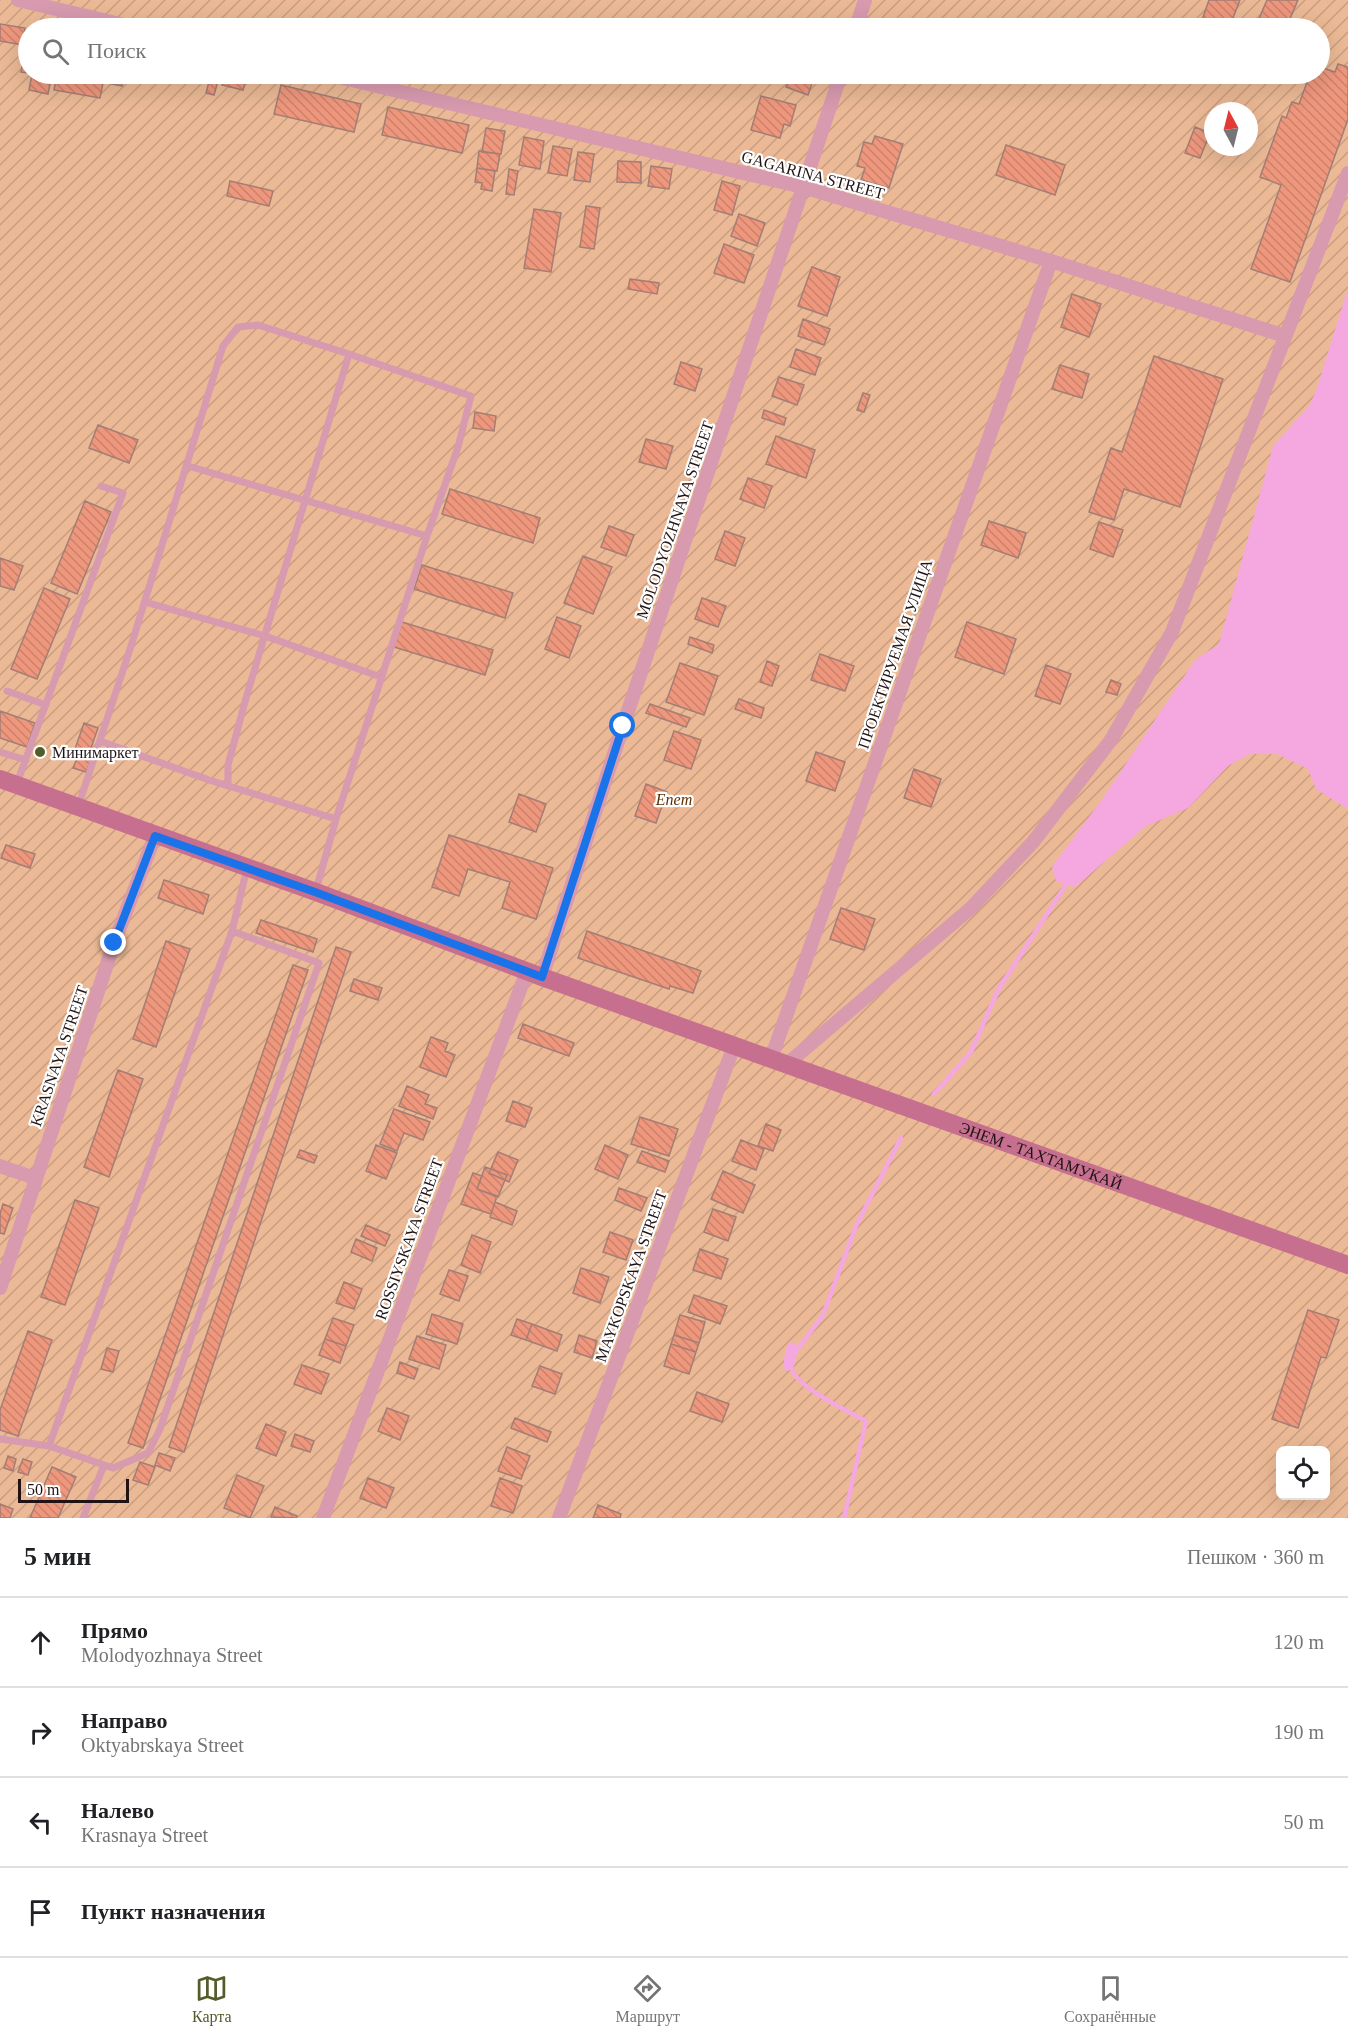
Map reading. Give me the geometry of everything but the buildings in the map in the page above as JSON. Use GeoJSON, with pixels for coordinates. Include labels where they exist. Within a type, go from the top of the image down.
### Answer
{"type":"FeatureCollection","features":[{"type":"Feature","properties":{"kind":"main road","name":"ЭНЕМ - ТАХТАМУКАЙ"},"geometry":{"type":"LineString","coordinates":[[8,782],[315,892],[534,974],[1348,1265]]}},
{"type":"Feature","properties":{"kind":"street"},"geometry":{"type":"LineString","coordinates":[[18,0],[94,18]]}},
{"type":"Feature","properties":{"kind":"street"},"geometry":{"type":"LineString","coordinates":[[859,18],[865,0]]}},
{"type":"Feature","properties":{"kind":"street","name":"GAGARINA STREET"},"geometry":{"type":"LineString","coordinates":[[368,84],[803,188],[1051,261],[1285,336]]}},
{"type":"Feature","properties":{"kind":"street","name":"MOLODYOZHNAYA STREET"},"geometry":{"type":"LineString","coordinates":[[534,974],[623,726],[838,84]]}},
{"type":"Feature","properties":{"kind":"street"},"geometry":{"type":"LineString","coordinates":[[779,1061],[971,908],[1033,842],[1111,740],[1172,632],[1348,173]]}},
{"type":"Feature","properties":{"kind":"street","name":"ПРОЕКТИРУЕМАЯ УЛИЦА"},"geometry":{"type":"LineString","coordinates":[[779,1061],[1051,261]]}},
{"type":"Feature","properties":{"kind":"street","name":"KRASNAYA STREET"},"geometry":{"type":"LineString","coordinates":[[0,1288],[114,943],[155,836]]}},
{"type":"Feature","properties":{"kind":"street","name":"ROSSIYSKAYA STREET"},"geometry":{"type":"LineString","coordinates":[[323,1518],[534,974]]}},
{"type":"Feature","properties":{"kind":"street","name":"MAYKOPSKAYA STREET"},"geometry":{"type":"LineString","coordinates":[[559,1518],[734,1046]]}},
{"type":"Feature","properties":{"kind":"street"},"geometry":{"type":"LineString","coordinates":[[0,1166],[35,1178]]}},
{"type":"Feature","properties":{"kind":"lane"},"geometry":{"type":"LineString","coordinates":[[78,808],[188,466],[223,346],[238,327],[258,325],[471,396],[458,447],[381,677],[315,892]]}},
{"type":"Feature","properties":{"kind":"lane"},"geometry":{"type":"LineString","coordinates":[[228,786],[228,765],[349,354]]}},
{"type":"Feature","properties":{"kind":"lane"},"geometry":{"type":"LineString","coordinates":[[188,466],[427,536]]}},
{"type":"Feature","properties":{"kind":"lane"},"geometry":{"type":"LineString","coordinates":[[8,782],[26,760],[123,493],[101,486]]}},
{"type":"Feature","properties":{"kind":"lane"},"geometry":{"type":"LineString","coordinates":[[145,602],[265,636],[381,677]]}},
{"type":"Feature","properties":{"kind":"lane"},"geometry":{"type":"LineString","coordinates":[[7,691],[46,705]]}},
{"type":"Feature","properties":{"kind":"lane"},"geometry":{"type":"LineString","coordinates":[[100,741],[228,786],[336,819]]}},
{"type":"Feature","properties":{"kind":"lane"},"geometry":{"type":"LineString","coordinates":[[0,752],[26,760]]}},
{"type":"Feature","properties":{"kind":"lane"},"geometry":{"type":"LineString","coordinates":[[49,1446],[232,931],[247,868]]}},
{"type":"Feature","properties":{"kind":"lane"},"geometry":{"type":"LineString","coordinates":[[0,1440],[49,1446],[113,1468],[148,1453],[160,1429],[319,963],[232,931]]}},
{"type":"Feature","properties":{"kind":"lane"},"geometry":{"type":"LineString","coordinates":[[83,1518],[104,1465]]}},
{"type":"Feature","properties":{"kind":"green space","name":"Enem"},"geometry":{"type":"Polygon","coordinates":[[[0,0],[1348,0],[1348,1518],[0,1518],[0,0]]]}},
{"type":"Feature","properties":{"kind":"shaded area"},"geometry":{"type":"Polygon","coordinates":[[[1348,288],[1348,809],[1316,789],[1308,769],[1277,754],[1250,754],[1228,766],[1188,808],[1146,826],[1075,887],[1056,881],[1052,867],[1103,798],[1195,660],[1219,644],[1273,446],[1309,406],[1316,391],[1348,288]]]}},
{"type":"Feature","properties":{"kind":"shaded area"},"geometry":{"type":"Polygon","coordinates":[[[792,1342],[798,1346],[795,1364],[791,1370],[785,1371],[785,1354],[788,1344],[792,1342]]]}},
{"type":"Feature","properties":{"kind":"waterway"},"geometry":{"type":"LineString","coordinates":[[934,1094],[971,1052],[998,990],[1069,880]]}},
{"type":"Feature","properties":{"kind":"waterway"},"geometry":{"type":"LineString","coordinates":[[795,1353],[823,1315],[856,1226],[901,1138]]}},
{"type":"Feature","properties":{"kind":"waterway"},"geometry":{"type":"LineString","coordinates":[[791,1366],[794,1373],[811,1389],[866,1421],[844,1518]]}},
{"type":"Feature","properties":{"kind":"place","name":"Минимаркет"},"geometry":{"type":"Point","coordinates":[40,752]}},
{"type":"Feature","properties":{"kind":"route"},"geometry":{"type":"LineString","coordinates":[[114,943],[155,836],[315,892],[542,977],[623,726]]}}]}
